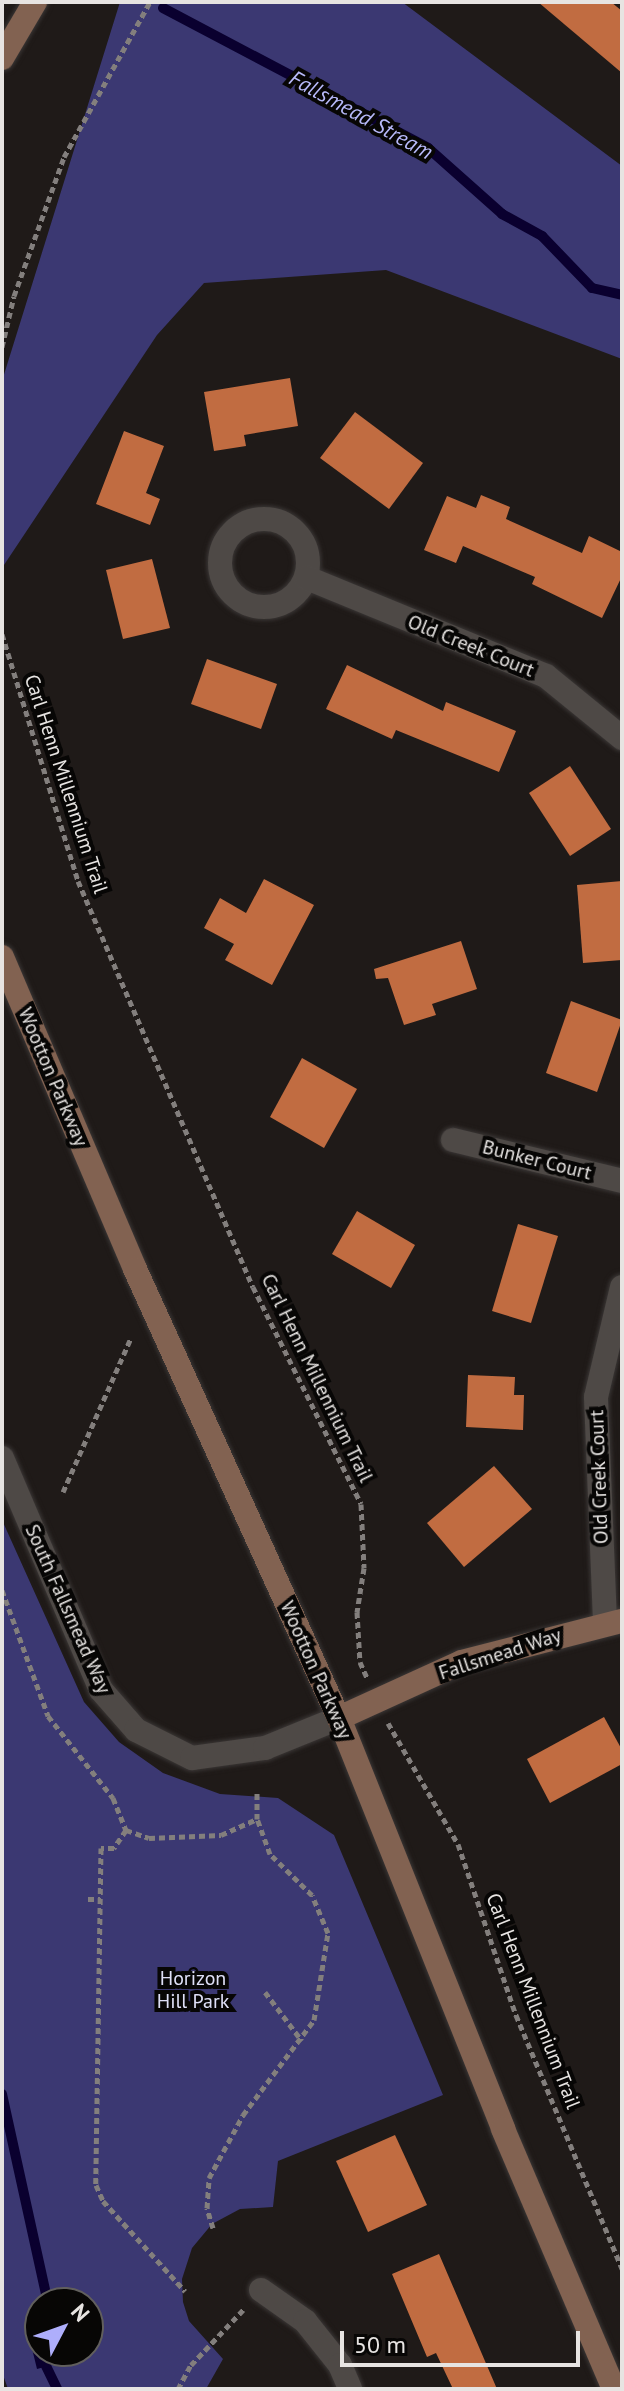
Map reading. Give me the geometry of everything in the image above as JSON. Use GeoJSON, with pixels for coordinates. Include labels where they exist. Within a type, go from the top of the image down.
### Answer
{"type":"FeatureCollection","features":[{"type":"Feature","properties":{"kind":"main road"},"geometry":{"type":"LineString","coordinates":[[2,58],[35,2]]}},
{"type":"Feature","properties":{"kind":"main road","name":"Wootton Parkway"},"geometry":{"type":"LineString","coordinates":[[2,957],[135,1269],[339,1718],[503,2129],[614,2389]]}},
{"type":"Feature","properties":{"kind":"main road","name":"Fallsmead Way"},"geometry":{"type":"LineString","coordinates":[[339,1718],[462,1662],[613,1621]]}},
{"type":"Feature","properties":{"kind":"street","name":"Old Creek Court"},"geometry":{"type":"LineString","coordinates":[[307,578],[546,676],[622,738]]}},
{"type":"Feature","properties":{"kind":"street","name":"Bunker Court"},"geometry":{"type":"LineString","coordinates":[[453,1140],[622,1181]]}},
{"type":"Feature","properties":{"kind":"street","name":"Old Creek Court"},"geometry":{"type":"LineString","coordinates":[[613,1621],[596,1397],[622,1287]]}},
{"type":"Feature","properties":{"kind":"street","name":"South Fallsmead Way"},"geometry":{"type":"LineString","coordinates":[[2,1458],[101,1690],[136,1730],[192,1758],[265,1748],[339,1718]]}},
{"type":"Feature","properties":{"kind":"street"},"geometry":{"type":"LineString","coordinates":[[261,2290],[305,2321],[340,2365],[350,2389]]}},
{"type":"Feature","properties":{"kind":"path"},"geometry":{"type":"LineString","coordinates":[[2,347],[14,296],[64,157],[150,2]]}},
{"type":"Feature","properties":{"kind":"path","name":"Carl Henn Millennium Trail"},"geometry":{"type":"LineString","coordinates":[[2,634],[78,881],[253,1287],[361,1504],[364,1568],[358,1643],[360,1662],[377,1700],[458,1844],[516,2015],[622,2269]]}},
{"type":"Feature","properties":{"kind":"path"},"geometry":{"type":"LineString","coordinates":[[63,1492],[131,1338]]}},
{"type":"Feature","properties":{"kind":"path"},"geometry":{"type":"LineString","coordinates":[[2,1590],[48,1716],[113,1798],[126,1830],[149,1838],[185,1839],[221,1835],[257,1819]]}},
{"type":"Feature","properties":{"kind":"path"},"geometry":{"type":"LineString","coordinates":[[213,2228],[207,2208],[209,2178],[223,2147],[302,2041],[314,2020],[328,1933],[312,1895],[270,1854],[257,1819],[257,1793]]}},
{"type":"Feature","properties":{"kind":"path"},"geometry":{"type":"LineString","coordinates":[[126,1830],[114,1848],[101,1848],[96,2185],[103,2201],[174,2285],[185,2291]]}},
{"type":"Feature","properties":{"kind":"path"},"geometry":{"type":"LineString","coordinates":[[88,1899],[100,1899]]}},
{"type":"Feature","properties":{"kind":"path"},"geometry":{"type":"LineString","coordinates":[[265,1992],[302,2041]]}},
{"type":"Feature","properties":{"kind":"path"},"geometry":{"type":"LineString","coordinates":[[178,2389],[191,2365],[261,2290]]}},
{"type":"Feature","properties":{"kind":"green space"},"geometry":{"type":"Polygon","coordinates":[[[120,2],[402,2],[622,166],[622,359],[386,270],[204,283],[157,335],[4,565],[2,381],[120,2]]]}},
{"type":"Feature","properties":{"kind":"green space","name":"Horizon Hill Park"},"geometry":{"type":"Polygon","coordinates":[[[2,1520],[84,1702],[119,1742],[163,1773],[220,1794],[278,1798],[334,1835],[443,2095],[278,2161],[273,2207],[240,2209],[212,2224],[192,2248],[182,2279],[183,2302],[189,2321],[223,2359],[206,2389],[8,2389],[2,2372],[2,1520]]]}},
{"type":"Feature","properties":{"kind":"building"},"geometry":{"type":"Polygon","coordinates":[[[538,2],[611,2],[622,11],[622,73],[538,2]]]}},
{"type":"Feature","properties":{"kind":"building"},"geometry":{"type":"Polygon","coordinates":[[[290,378],[298,426],[244,435],[246,446],[214,451],[204,392],[290,378]]]}},
{"type":"Feature","properties":{"kind":"building"},"geometry":{"type":"Polygon","coordinates":[[[355,412],[423,463],[389,509],[320,458],[355,412]]]}},
{"type":"Feature","properties":{"kind":"building"},"geometry":{"type":"Polygon","coordinates":[[[124,431],[164,446],[146,493],[160,499],[150,525],[96,504],[124,431]]]}},
{"type":"Feature","properties":{"kind":"building"},"geometry":{"type":"Polygon","coordinates":[[[481,495],[510,507],[506,519],[582,553],[589,536],[622,552],[622,576],[602,618],[532,584],[535,577],[463,546],[456,563],[424,550],[447,496],[476,508],[481,495]]]}},
{"type":"Feature","properties":{"kind":"building"},"geometry":{"type":"Polygon","coordinates":[[[152,559],[170,628],[123,639],[106,570],[152,559]]]}},
{"type":"Feature","properties":{"kind":"building"},"geometry":{"type":"Polygon","coordinates":[[[207,659],[277,684],[261,729],[191,704],[207,659]]]}},
{"type":"Feature","properties":{"kind":"building"},"geometry":{"type":"Polygon","coordinates":[[[347,665],[443,711],[446,702],[516,731],[499,772],[396,730],[392,739],[326,709],[347,665]]]}},
{"type":"Feature","properties":{"kind":"building"},"geometry":{"type":"Polygon","coordinates":[[[570,766],[611,829],[570,856],[529,793],[570,766]]]}},
{"type":"Feature","properties":{"kind":"building"},"geometry":{"type":"Polygon","coordinates":[[[264,879],[314,905],[272,985],[225,960],[234,944],[204,928],[220,898],[246,913],[264,879]]]}},
{"type":"Feature","properties":{"kind":"building"},"geometry":{"type":"Polygon","coordinates":[[[622,881],[622,960],[583,963],[577,885],[622,881]]]}},
{"type":"Feature","properties":{"kind":"building"},"geometry":{"type":"Polygon","coordinates":[[[461,941],[477,989],[432,1004],[436,1015],[404,1025],[388,978],[376,979],[374,969],[461,941]]]}},
{"type":"Feature","properties":{"kind":"building"},"geometry":{"type":"Polygon","coordinates":[[[571,1001],[622,1020],[597,1092],[546,1073],[571,1001]]]}},
{"type":"Feature","properties":{"kind":"building"},"geometry":{"type":"Polygon","coordinates":[[[302,1058],[357,1089],[324,1148],[270,1117],[302,1058]]]}},
{"type":"Feature","properties":{"kind":"building"},"geometry":{"type":"Polygon","coordinates":[[[357,1211],[415,1245],[391,1288],[332,1254],[357,1211]]]}},
{"type":"Feature","properties":{"kind":"building"},"geometry":{"type":"Polygon","coordinates":[[[518,1224],[558,1236],[531,1323],[492,1311],[518,1224]]]}},
{"type":"Feature","properties":{"kind":"building"},"geometry":{"type":"Polygon","coordinates":[[[468,1375],[515,1377],[514,1395],[524,1395],[523,1430],[466,1427],[468,1375]]]}},
{"type":"Feature","properties":{"kind":"building"},"geometry":{"type":"Polygon","coordinates":[[[494,1466],[532,1509],[464,1567],[427,1523],[494,1466]]]}},
{"type":"Feature","properties":{"kind":"building"},"geometry":{"type":"Polygon","coordinates":[[[604,1717],[622,1750],[622,1764],[550,1803],[527,1759],[604,1717]]]}},
{"type":"Feature","properties":{"kind":"building"},"geometry":{"type":"Polygon","coordinates":[[[395,2135],[427,2205],[368,2232],[336,2161],[395,2135]]]}},
{"type":"Feature","properties":{"kind":"building"},"geometry":{"type":"Polygon","coordinates":[[[439,2254],[497,2389],[453,2389],[436,2353],[427,2357],[392,2274],[439,2254]]]}},
{"type":"Feature","properties":{"kind":"waterway","name":"Fallsmead Stream"},"geometry":{"type":"LineString","coordinates":[[163,8],[428,148],[502,214],[542,236],[592,288],[622,295]]}},
{"type":"Feature","properties":{"kind":"waterway"},"geometry":{"type":"LineString","coordinates":[[2,2094],[44,2287]]}},
{"type":"Feature","properties":{"kind":"waterway"},"geometry":{"type":"LineString","coordinates":[[46,2367],[57,2389]]}}]}
